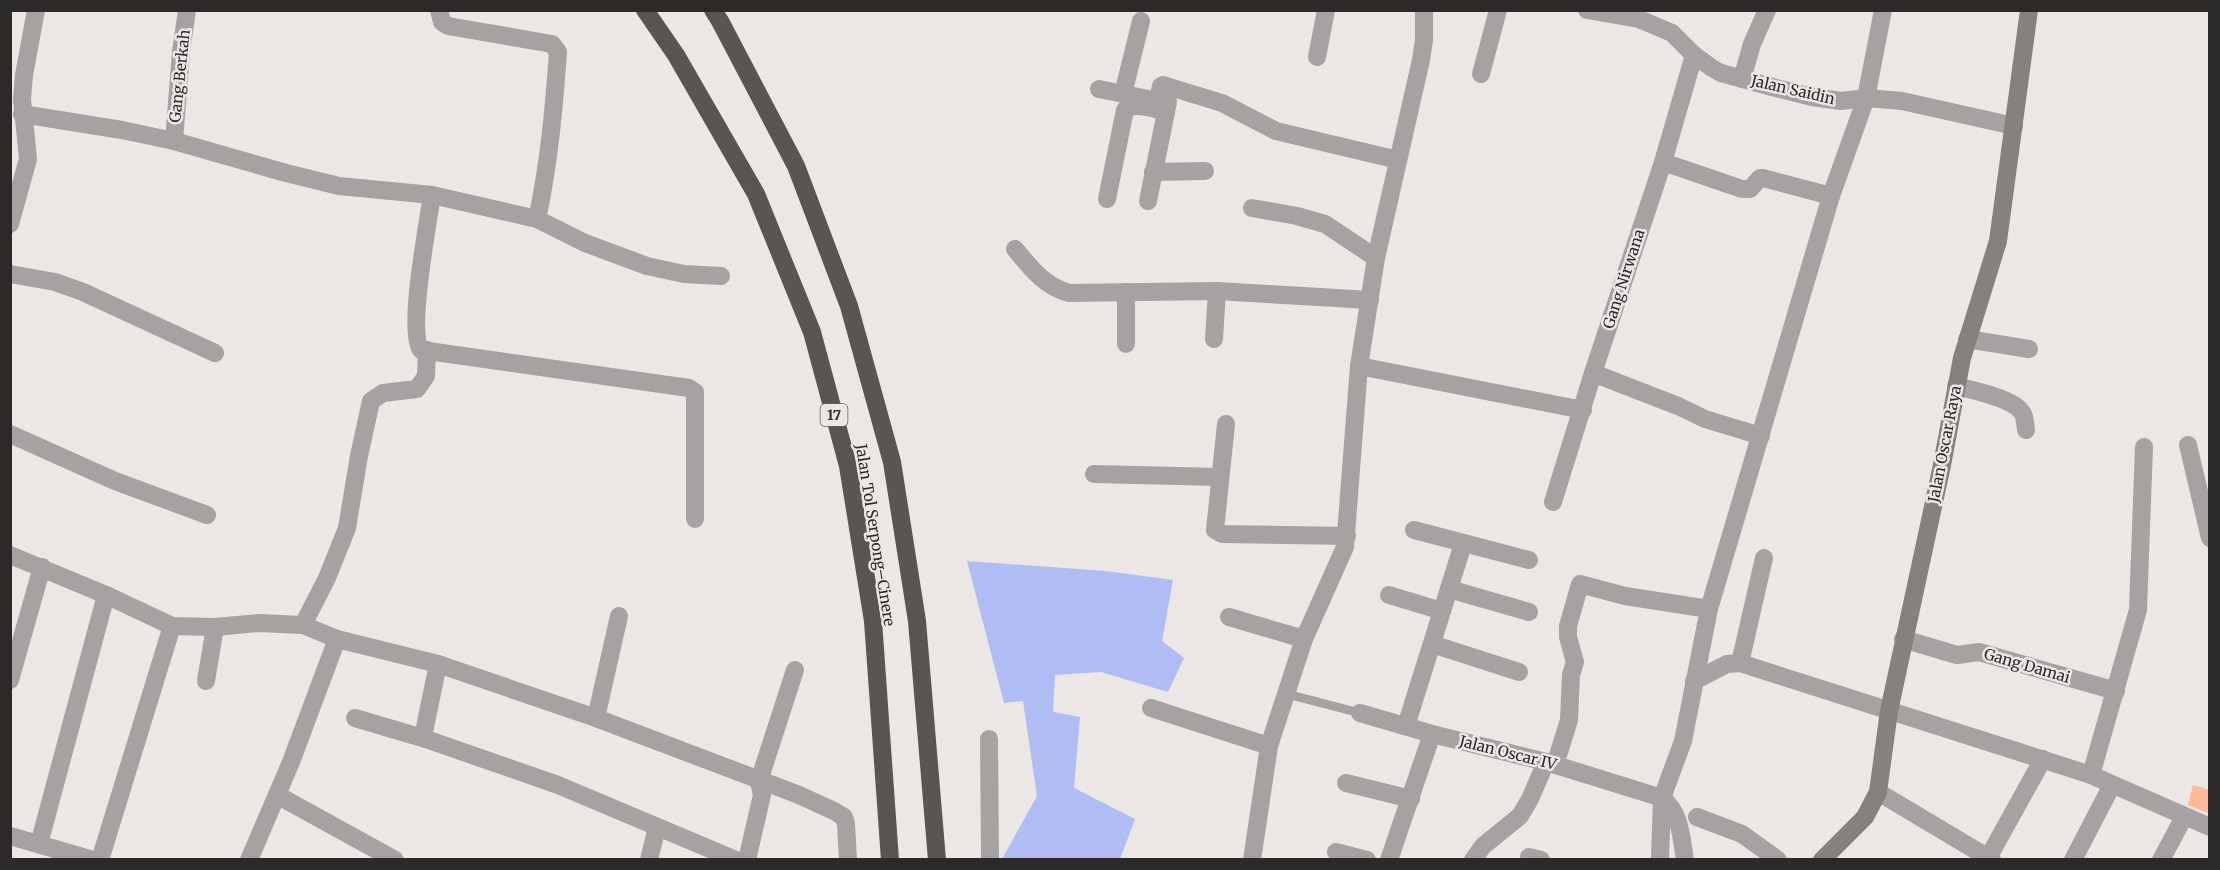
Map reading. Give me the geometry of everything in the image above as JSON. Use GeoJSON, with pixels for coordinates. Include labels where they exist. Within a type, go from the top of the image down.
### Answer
{"type":"FeatureCollection","features":[{"type":"Feature","properties":{"kind":"highway","name":"Jalan Tol Serpong–Cinere"},"geometry":{"type":"LineString","coordinates":[[645,10],[676,55],[756,194],[812,332],[848,466],[873,621],[890,860]]}},
{"type":"Feature","properties":{"kind":"highway","name":"Jalan Tol Serpong–Cinere"},"geometry":{"type":"LineString","coordinates":[[713,10],[796,166],[849,306],[892,462],[917,621],[938,860]]}},
{"type":"Feature","properties":{"kind":"street"},"geometry":{"type":"LineString","coordinates":[[10,224],[28,159],[22,114],[24,75],[36,10]]}},
{"type":"Feature","properties":{"kind":"street","name":"Gang Berkah"},"geometry":{"type":"LineString","coordinates":[[174,141],[181,52],[187,10]]}},
{"type":"Feature","properties":{"kind":"street"},"geometry":{"type":"LineString","coordinates":[[439,10],[442,22],[448,26],[552,44],[556,47],[558,52],[553,118],[546,179],[537,219]]}},
{"type":"Feature","properties":{"kind":"street"},"geometry":{"type":"LineString","coordinates":[[1317,57],[1326,10]]}},
{"type":"Feature","properties":{"kind":"street"},"geometry":{"type":"LineString","coordinates":[[1252,860],[1269,746],[1304,639],[1345,547],[1359,366],[1376,258],[1423,51],[1424,10]]}},
{"type":"Feature","properties":{"kind":"street"},"geometry":{"type":"LineString","coordinates":[[1482,74],[1498,10]]}},
{"type":"Feature","properties":{"kind":"street","name":"Jalan Saidin"},"geometry":{"type":"LineString","coordinates":[[1587,10],[1631,13],[1672,33],[1694,55],[1721,73],[1742,79],[1812,98],[1841,101],[1866,98],[1902,101],[2014,126]]}},
{"type":"Feature","properties":{"kind":"street"},"geometry":{"type":"LineString","coordinates":[[1742,79],[1752,44],[1767,10]]}},
{"type":"Feature","properties":{"kind":"street"},"geometry":{"type":"LineString","coordinates":[[1660,860],[1662,798],[1683,741],[1709,609],[1831,196],[1866,98],[1883,10]]}},
{"type":"Feature","properties":{"kind":"street","name":"Jalan Oscar Raya"},"geometry":{"type":"LineString","coordinates":[[1822,860],[1865,817],[1878,792],[1889,711],[1942,465],[1956,386],[1967,339],[1986,285],[1998,241],[2028,10]]}},
{"type":"Feature","properties":{"kind":"street"},"geometry":{"type":"LineString","coordinates":[[1123,94],[1141,21]]}},
{"type":"Feature","properties":{"kind":"street","name":"Gang Nirwana"},"geometry":{"type":"LineString","coordinates":[[1553,502],[1663,162],[1694,55]]}},
{"type":"Feature","properties":{"kind":"street"},"geometry":{"type":"LineString","coordinates":[[1099,89],[1158,101],[1162,85],[1222,103],[1276,131],[1398,160]]}},
{"type":"Feature","properties":{"kind":"street"},"geometry":{"type":"LineString","coordinates":[[1148,201],[1170,93],[1176,90]]}},
{"type":"Feature","properties":{"kind":"street"},"geometry":{"type":"LineString","coordinates":[[1107,199],[1127,108],[1139,106],[1166,112]]}},
{"type":"Feature","properties":{"kind":"street"},"geometry":{"type":"LineString","coordinates":[[22,114],[174,141],[339,186],[432,195],[537,219],[585,243],[647,266],[684,274],[721,276]]}},
{"type":"Feature","properties":{"kind":"street"},"geometry":{"type":"LineString","coordinates":[[1663,162],[1742,189],[1750,189],[1760,178],[1763,178],[1831,196]]}},
{"type":"Feature","properties":{"kind":"street"},"geometry":{"type":"LineString","coordinates":[[1153,172],[1205,171]]}},
{"type":"Feature","properties":{"kind":"street"},"geometry":{"type":"LineString","coordinates":[[432,195],[416,322],[417,345],[421,350],[689,388],[695,392],[695,519]]}},
{"type":"Feature","properties":{"kind":"street"},"geometry":{"type":"LineString","coordinates":[[1252,208],[1326,224],[1376,258]]}},
{"type":"Feature","properties":{"kind":"street"},"geometry":{"type":"LineString","coordinates":[[1015,249],[1048,285],[1069,293],[1217,291],[1370,300]]}},
{"type":"Feature","properties":{"kind":"street"},"geometry":{"type":"LineString","coordinates":[[10,274],[55,282],[83,292],[215,353]]}},
{"type":"Feature","properties":{"kind":"street"},"geometry":{"type":"LineString","coordinates":[[1214,339],[1217,291]]}},
{"type":"Feature","properties":{"kind":"street"},"geometry":{"type":"LineString","coordinates":[[1126,292],[1126,344]]}},
{"type":"Feature","properties":{"kind":"street"},"geometry":{"type":"LineString","coordinates":[[1967,339],[2029,350]]}},
{"type":"Feature","properties":{"kind":"street"},"geometry":{"type":"LineString","coordinates":[[303,625],[327,578],[347,528],[371,401],[383,393],[417,389],[426,376],[428,350]]}},
{"type":"Feature","properties":{"kind":"street"},"geometry":{"type":"LineString","coordinates":[[1359,366],[1583,410]]}},
{"type":"Feature","properties":{"kind":"street"},"geometry":{"type":"LineString","coordinates":[[1593,373],[1678,405],[1705,419],[1761,436]]}},
{"type":"Feature","properties":{"kind":"street"},"geometry":{"type":"LineString","coordinates":[[1956,386],[1995,396],[2017,408],[2023,413],[2026,430]]}},
{"type":"Feature","properties":{"kind":"street"},"geometry":{"type":"LineString","coordinates":[[1226,424],[1214,527],[1220,533],[1347,536]]}},
{"type":"Feature","properties":{"kind":"street"},"geometry":{"type":"LineString","coordinates":[[10,434],[115,481],[207,515]]}},
{"type":"Feature","properties":{"kind":"street"},"geometry":{"type":"LineString","coordinates":[[2188,445],[2210,538]]}},
{"type":"Feature","properties":{"kind":"street"},"geometry":{"type":"LineString","coordinates":[[2091,775],[2138,610],[2144,447]]}},
{"type":"Feature","properties":{"kind":"street"},"geometry":{"type":"LineString","coordinates":[[1094,474],[1220,477]]}},
{"type":"Feature","properties":{"kind":"street"},"geometry":{"type":"LineString","coordinates":[[1414,530],[1529,560]]}},
{"type":"Feature","properties":{"kind":"street"},"geometry":{"type":"LineString","coordinates":[[1406,726],[1463,544]]}},
{"type":"Feature","properties":{"kind":"street"},"geometry":{"type":"LineString","coordinates":[[10,555],[42,567],[172,626],[303,625],[337,639],[438,664],[596,718],[799,795],[844,817],[848,860]]}},
{"type":"Feature","properties":{"kind":"street"},"geometry":{"type":"LineString","coordinates":[[1740,663],[1764,558]]}},
{"type":"Feature","properties":{"kind":"street"},"geometry":{"type":"LineString","coordinates":[[10,680],[42,567]]}},
{"type":"Feature","properties":{"kind":"street"},"geometry":{"type":"LineString","coordinates":[[1473,860],[1483,846],[1520,816],[1550,764],[1569,720],[1575,662],[1568,637],[1568,626],[1580,584],[1625,596],[1709,609]]}},
{"type":"Feature","properties":{"kind":"street"},"geometry":{"type":"LineString","coordinates":[[1449,589],[1529,612]]}},
{"type":"Feature","properties":{"kind":"street"},"geometry":{"type":"LineString","coordinates":[[39,844],[105,595]]}},
{"type":"Feature","properties":{"kind":"street"},"geometry":{"type":"LineString","coordinates":[[1389,595],[1442,610]]}},
{"type":"Feature","properties":{"kind":"street"},"geometry":{"type":"LineString","coordinates":[[596,718],[620,616]]}},
{"type":"Feature","properties":{"kind":"street"},"geometry":{"type":"LineString","coordinates":[[1229,617],[1304,639]]}},
{"type":"Feature","properties":{"kind":"street"},"geometry":{"type":"LineString","coordinates":[[100,860],[172,626]]}},
{"type":"Feature","properties":{"kind":"street"},"geometry":{"type":"LineString","coordinates":[[206,681],[215,627]]}},
{"type":"Feature","properties":{"kind":"street"},"geometry":{"type":"LineString","coordinates":[[249,860],[277,795],[337,639]]}},
{"type":"Feature","properties":{"kind":"street","name":"Gang Damai"},"geometry":{"type":"LineString","coordinates":[[1903,639],[1957,656],[1979,652],[2116,691]]}},
{"type":"Feature","properties":{"kind":"street"},"geometry":{"type":"LineString","coordinates":[[1432,644],[1519,672]]}},
{"type":"Feature","properties":{"kind":"street"},"geometry":{"type":"LineString","coordinates":[[1694,681],[1727,664],[1740,663],[2091,775],[2210,827]]}},
{"type":"Feature","properties":{"kind":"street"},"geometry":{"type":"LineString","coordinates":[[426,739],[424,732],[438,664]]}},
{"type":"Feature","properties":{"kind":"street"},"geometry":{"type":"LineString","coordinates":[[747,860],[762,795],[759,781],[795,670]]}},
{"type":"Feature","properties":{"kind":"street"},"geometry":{"type":"LineString","coordinates":[[1151,708],[1269,746]]}},
{"type":"Feature","properties":{"kind":"street","name":"Jalan Oscar IV"},"geometry":{"type":"LineString","coordinates":[[1360,713],[1550,764],[1662,798]]}},
{"type":"Feature","properties":{"kind":"street"},"geometry":{"type":"LineString","coordinates":[[355,718],[426,739],[558,785],[657,827],[714,855],[736,860]]}},
{"type":"Feature","properties":{"kind":"street"},"geometry":{"type":"LineString","coordinates":[[1389,860],[1432,734]]}},
{"type":"Feature","properties":{"kind":"street"},"geometry":{"type":"LineString","coordinates":[[989,739],[990,860]]}},
{"type":"Feature","properties":{"kind":"street"},"geometry":{"type":"LineString","coordinates":[[1878,792],[1990,859],[2043,759]]}},
{"type":"Feature","properties":{"kind":"street"},"geometry":{"type":"LineString","coordinates":[[1346,783],[1411,799]]}},
{"type":"Feature","properties":{"kind":"street"},"geometry":{"type":"LineString","coordinates":[[2073,860],[2112,785]]}},
{"type":"Feature","properties":{"kind":"street"},"geometry":{"type":"LineString","coordinates":[[277,795],[395,860]]}},
{"type":"Feature","properties":{"kind":"street"},"geometry":{"type":"LineString","coordinates":[[1662,798],[1672,806],[1679,825],[1685,860]]}},
{"type":"Feature","properties":{"kind":"street"},"geometry":{"type":"LineString","coordinates":[[2161,860],[2184,817]]}},
{"type":"Feature","properties":{"kind":"street"},"geometry":{"type":"LineString","coordinates":[[1697,818],[1742,834],[1778,860]]}},
{"type":"Feature","properties":{"kind":"street"},"geometry":{"type":"LineString","coordinates":[[649,860],[657,827]]}},
{"type":"Feature","properties":{"kind":"street"},"geometry":{"type":"LineString","coordinates":[[10,836],[93,860]]}},
{"type":"Feature","properties":{"kind":"street"},"geometry":{"type":"LineString","coordinates":[[1336,852],[1367,860]]}},
{"type":"Feature","properties":{"kind":"lane","name":"Jalan Oscar IV"},"geometry":{"type":"LineString","coordinates":[[1287,694],[1360,713]]}},
{"type":"Feature","properties":{"kind":"shaded area"},"geometry":{"type":"Polygon","coordinates":[[[967,561],[1106,571],[1173,580],[1162,641],[1184,658],[1168,692],[1101,672],[1055,675],[1053,712],[1080,717],[1074,788],[1135,819],[1120,859],[1002,859],[1037,796],[1023,701],[1004,703],[967,561]]]}},
{"type":"Feature","properties":{"kind":"building"},"geometry":{"type":"Polygon","coordinates":[[[2193,785],[2210,790],[2210,814],[2188,805],[2193,785]]]}}]}
